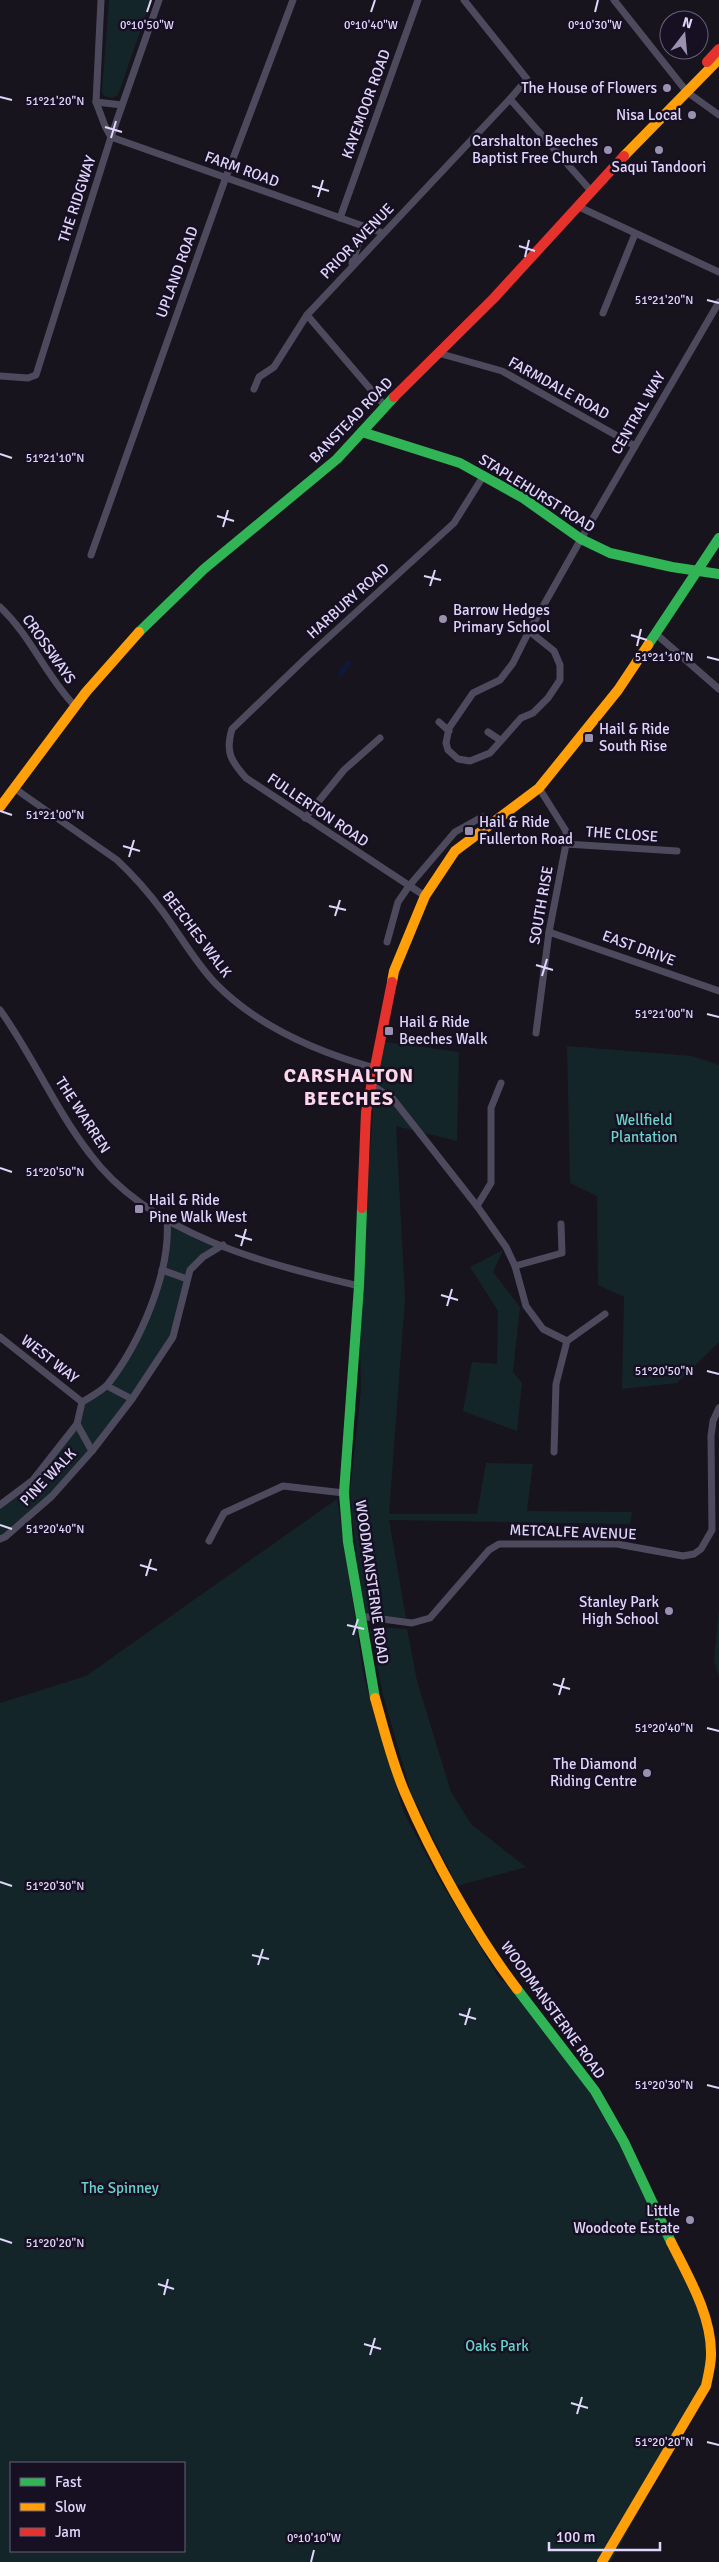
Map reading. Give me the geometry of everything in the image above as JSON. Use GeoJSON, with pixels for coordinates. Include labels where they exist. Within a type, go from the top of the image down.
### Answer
{"type":"FeatureCollection","features":[{"type":"Feature","properties":{"kind":"main road","name":"BANSTEAD ROAD"},"geometry":{"type":"LineString","coordinates":[[685,90],[719,49]]}},
{"type":"Feature","properties":{"kind":"main road","name":"BANSTEAD ROAD"},"geometry":{"type":"LineString","coordinates":[[0,807],[75,706],[109,664],[164,605],[204,569],[317,477],[385,406],[494,298],[638,142],[647,127],[719,59]]}},
{"type":"Feature","properties":{"kind":"main road","name":"STAPLEHURST ROAD"},"geometry":{"type":"LineString","coordinates":[[362,432],[388,442],[448,458],[484,475],[523,498],[581,539],[620,556],[698,572],[719,574]]}},
{"type":"Feature","properties":{"kind":"main road","name":"WOODMANSTERNE ROAD"},"geometry":{"type":"LineString","coordinates":[[602,2562],[706,2386],[711,2355],[708,2330],[698,2298],[624,2142],[574,2056],[501,1968],[442,1869],[404,1792],[371,1686],[348,1542],[344,1493],[359,1286],[366,1112],[370,1084],[375,1068],[394,972],[425,896],[455,851],[539,788],[618,690],[719,538]]}},
{"type":"Feature","properties":{"kind":"street"},"geometry":{"type":"LineString","coordinates":[[101,0],[96,102],[105,126],[112,137]]}},
{"type":"Feature","properties":{"kind":"street","name":"THE RIDGWAY"},"geometry":{"type":"LineString","coordinates":[[2,376],[28,378],[36,374],[122,105],[159,0]]}},
{"type":"Feature","properties":{"kind":"street","name":"UPLAND ROAD"},"geometry":{"type":"LineString","coordinates":[[91,555],[226,177],[293,0]]}},
{"type":"Feature","properties":{"kind":"street","name":"KAYEMOOR ROAD"},"geometry":{"type":"LineString","coordinates":[[340,218],[418,0]]}},
{"type":"Feature","properties":{"kind":"street","name":"PRIOR AVENUE"},"geometry":{"type":"LineString","coordinates":[[254,389],[259,377],[274,367],[307,315],[351,266],[510,100],[527,79],[464,0]]}},
{"type":"Feature","properties":{"kind":"street"},"geometry":{"type":"LineString","coordinates":[[614,0],[685,90],[719,115]]}},
{"type":"Feature","properties":{"kind":"street"},"geometry":{"type":"LineString","coordinates":[[510,100],[592,192]]}},
{"type":"Feature","properties":{"kind":"street"},"geometry":{"type":"LineString","coordinates":[[96,102],[122,105]]}},
{"type":"Feature","properties":{"kind":"street","name":"FARM ROAD"},"geometry":{"type":"LineString","coordinates":[[112,137],[383,233]]}},
{"type":"Feature","properties":{"kind":"street"},"geometry":{"type":"LineString","coordinates":[[577,206],[719,272]]}},
{"type":"Feature","properties":{"kind":"street"},"geometry":{"type":"LineString","coordinates":[[351,266],[364,227]]}},
{"type":"Feature","properties":{"kind":"street"},"geometry":{"type":"LineString","coordinates":[[603,314],[635,234]]}},
{"type":"Feature","properties":{"kind":"street","name":"CENTRAL WAY"},"geometry":{"type":"LineString","coordinates":[[448,731],[473,693],[500,680],[506,673],[581,539],[719,302]]}},
{"type":"Feature","properties":{"kind":"street"},"geometry":{"type":"LineString","coordinates":[[307,315],[385,406]]}},
{"type":"Feature","properties":{"kind":"street","name":"FARMDALE ROAD"},"geometry":{"type":"LineString","coordinates":[[438,353],[502,371],[636,446]]}},
{"type":"Feature","properties":{"kind":"street","name":"HARBURY ROAD"},"geometry":{"type":"LineString","coordinates":[[227,744],[232,729],[454,523],[484,475]]}},
{"type":"Feature","properties":{"kind":"street","name":"CROSSWAYS"},"geometry":{"type":"LineString","coordinates":[[0,607],[16,623],[60,690],[75,706]]}},
{"type":"Feature","properties":{"kind":"street"},"geometry":{"type":"LineString","coordinates":[[439,722],[448,731],[446,743],[448,750],[453,756],[464,761],[477,760],[490,753],[521,718],[533,712],[548,698],[561,676],[560,665],[554,651],[529,631]]}},
{"type":"Feature","properties":{"kind":"street"},"geometry":{"type":"LineString","coordinates":[[656,634],[719,689]]}},
{"type":"Feature","properties":{"kind":"street"},"geometry":{"type":"LineString","coordinates":[[488,732],[500,740]]}},
{"type":"Feature","properties":{"kind":"street"},"geometry":{"type":"LineString","coordinates":[[305,818],[344,770],[380,738]]}},
{"type":"Feature","properties":{"kind":"street","name":"FULLERTON ROAD"},"geometry":{"type":"LineString","coordinates":[[227,744],[233,763],[246,778],[425,896]]}},
{"type":"Feature","properties":{"kind":"street","name":"BEECHES WALK"},"geometry":{"type":"LineString","coordinates":[[14,788],[123,866],[152,897],[214,982],[232,998],[307,1045],[375,1068]]}},
{"type":"Feature","properties":{"kind":"street","name":"SOUTH RISE"},"geometry":{"type":"LineString","coordinates":[[536,1033],[549,932],[566,844],[566,831],[539,788]]}},
{"type":"Feature","properties":{"kind":"street"},"geometry":{"type":"LineString","coordinates":[[387,942],[398,902],[408,886],[455,832],[482,817]]}},
{"type":"Feature","properties":{"kind":"street","name":"THE CLOSE"},"geometry":{"type":"LineString","coordinates":[[566,844],[676,851]]}},
{"type":"Feature","properties":{"kind":"street","name":"EAST DRIVE"},"geometry":{"type":"LineString","coordinates":[[549,932],[719,991]]}},
{"type":"Feature","properties":{"kind":"street","name":"THE WARREN"},"geometry":{"type":"LineString","coordinates":[[0,1010],[74,1133],[91,1156],[128,1193],[167,1220],[223,1245],[278,1266],[359,1286]]}},
{"type":"Feature","properties":{"kind":"street"},"geometry":{"type":"LineString","coordinates":[[477,1206],[491,1183],[491,1108],[501,1083]]}},
{"type":"Feature","properties":{"kind":"street"},"geometry":{"type":"LineString","coordinates":[[370,1084],[393,1099],[477,1206],[506,1247],[515,1266],[526,1306],[543,1329],[567,1341]]}},
{"type":"Feature","properties":{"kind":"street"},"geometry":{"type":"LineString","coordinates":[[82,1402],[107,1386],[142,1329],[168,1250],[167,1220]]}},
{"type":"Feature","properties":{"kind":"street"},"geometry":{"type":"LineString","coordinates":[[515,1266],[562,1254],[561,1224]]}},
{"type":"Feature","properties":{"kind":"street","name":"PINE WALK"},"geometry":{"type":"LineString","coordinates":[[0,1539],[5,1537],[52,1496],[92,1451],[132,1399],[173,1337],[187,1279],[195,1263],[223,1245]]}},
{"type":"Feature","properties":{"kind":"street"},"geometry":{"type":"LineString","coordinates":[[162,1270],[187,1279]]}},
{"type":"Feature","properties":{"kind":"street"},"geometry":{"type":"LineString","coordinates":[[554,1452],[556,1384],[567,1341],[605,1314]]}},
{"type":"Feature","properties":{"kind":"street","name":"WEST WAY"},"geometry":{"type":"LineString","coordinates":[[0,1337],[82,1402]]}},
{"type":"Feature","properties":{"kind":"street"},"geometry":{"type":"LineString","coordinates":[[107,1386],[132,1399]]}},
{"type":"Feature","properties":{"kind":"street","name":"PINE WALK"},"geometry":{"type":"LineString","coordinates":[[0,1505],[33,1480],[77,1424],[82,1402]]}},
{"type":"Feature","properties":{"kind":"street","name":"METCALFE AVENUE"},"geometry":{"type":"LineString","coordinates":[[360,1616],[412,1623],[430,1618],[489,1550],[499,1544],[617,1544],[677,1555],[694,1554],[707,1543],[712,1530],[715,1478],[712,1429],[719,1408]]}},
{"type":"Feature","properties":{"kind":"street","name":"PINE WALK"},"geometry":{"type":"LineString","coordinates":[[77,1424],[92,1451]]}},
{"type":"Feature","properties":{"kind":"street"},"geometry":{"type":"LineString","coordinates":[[209,1541],[224,1513],[283,1486],[344,1493]]}},
{"type":"Feature","properties":{"kind":"green space"},"geometry":{"type":"Polygon","coordinates":[[[109,0],[151,0],[118,95],[112,98],[103,95],[102,91],[109,0]]]}},
{"type":"Feature","properties":{"kind":"green space"},"geometry":{"type":"Polygon","coordinates":[[[379,1041],[459,1052],[457,1141],[396,1126],[405,1298],[389,1514],[477,1514],[486,1463],[533,1464],[527,1511],[632,1512],[630,1524],[389,1520],[406,1618],[366,1614],[357,1564],[350,1491],[361,1390],[359,1286],[373,1114],[370,1084],[379,1041]]]}},
{"type":"Feature","properties":{"kind":"green space","name":"Wellfield Plantation"},"geometry":{"type":"Polygon","coordinates":[[[567,1046],[692,1056],[719,1065],[719,1342],[677,1383],[622,1389],[624,1297],[598,1285],[597,1196],[570,1183],[567,1046]]]}},
{"type":"Feature","properties":{"kind":"green space"},"geometry":{"type":"Polygon","coordinates":[[[167,1220],[223,1245],[195,1263],[173,1337],[132,1399],[52,1496],[0,1539],[0,1505],[33,1480],[77,1424],[82,1402],[107,1386],[142,1329],[162,1270],[167,1220]]]}},
{"type":"Feature","properties":{"kind":"green space"},"geometry":{"type":"Polygon","coordinates":[[[503,1250],[493,1272],[520,1307],[513,1372],[522,1383],[517,1431],[463,1411],[472,1362],[497,1364],[498,1311],[470,1267],[503,1250]]]}},
{"type":"Feature","properties":{"kind":"green space"},"geometry":{"type":"Polygon","coordinates":[[[337,1499],[364,1677],[404,1813],[439,1879],[499,1978],[511,1987],[595,2091],[708,2330],[706,2386],[611,2562],[0,2562],[0,1703],[86,1676],[337,1499]]]}},
{"type":"Feature","properties":{"kind":"green space"},"geometry":{"type":"Polygon","coordinates":[[[719,1608],[719,1677],[714,1660],[719,1608]]]}},
{"type":"Feature","properties":{"kind":"green space"},"geometry":{"type":"Polygon","coordinates":[[[378,1627],[407,1629],[417,1681],[451,1792],[471,1824],[526,1867],[457,1886],[411,1793],[383,1695],[370,1630],[378,1627]]]}},
{"type":"Feature","properties":{"kind":"water"},"geometry":{"type":"Polygon","coordinates":[[[347,660],[352,663],[342,677],[337,674],[347,660]]]}},
{"type":"Feature","properties":{"kind":"traffic: fast"},"geometry":{"type":"LineString","coordinates":[[139,632],[204,569],[337,459],[394,397]]}},
{"type":"Feature","properties":{"kind":"traffic: fast"},"geometry":{"type":"LineString","coordinates":[[362,432],[460,463],[523,498],[581,539],[610,553],[672,567],[719,574]]}},
{"type":"Feature","properties":{"kind":"traffic: fast"},"geometry":{"type":"LineString","coordinates":[[648,645],[719,538]]}},
{"type":"Feature","properties":{"kind":"traffic: fast"},"geometry":{"type":"LineString","coordinates":[[362,1208],[359,1286],[344,1493],[348,1542],[375,1698]]}},
{"type":"Feature","properties":{"kind":"traffic: fast"},"geometry":{"type":"LineString","coordinates":[[517,1989],[595,2091],[624,2142],[671,2242]]}},
{"type":"Feature","properties":{"kind":"traffic: slow"},"geometry":{"type":"LineString","coordinates":[[624,156],[719,59]]}},
{"type":"Feature","properties":{"kind":"traffic: slow"},"geometry":{"type":"LineString","coordinates":[[0,807],[86,692],[139,632]]}},
{"type":"Feature","properties":{"kind":"traffic: slow"},"geometry":{"type":"LineString","coordinates":[[392,982],[394,971],[425,896],[455,851],[539,788],[618,690],[648,645]]}},
{"type":"Feature","properties":{"kind":"traffic: slow"},"geometry":{"type":"LineString","coordinates":[[375,1698],[400,1782],[428,1842],[470,1919],[517,1989]]}},
{"type":"Feature","properties":{"kind":"traffic: slow"},"geometry":{"type":"LineString","coordinates":[[602,2562],[706,2386],[711,2355],[708,2326],[698,2297],[671,2242]]}},
{"type":"Feature","properties":{"kind":"traffic: jam"},"geometry":{"type":"LineString","coordinates":[[707,62],[719,49]]}},
{"type":"Feature","properties":{"kind":"traffic: jam"},"geometry":{"type":"LineString","coordinates":[[394,397],[494,298],[624,156]]}},
{"type":"Feature","properties":{"kind":"traffic: jam"},"geometry":{"type":"LineString","coordinates":[[362,1208],[366,1112],[392,982]]}},
{"type":"Feature","properties":{"kind":"place","name":"The House of Flowers"},"geometry":{"type":"Point","coordinates":[667,88]}},
{"type":"Feature","properties":{"kind":"place","name":"Nisa Local"},"geometry":{"type":"Point","coordinates":[692,115]}},
{"type":"Feature","properties":{"kind":"place","name":"Carshalton Beeches Baptist Free Church"},"geometry":{"type":"Point","coordinates":[608,150]}},
{"type":"Feature","properties":{"kind":"place","name":"Saqui Tandoori"},"geometry":{"type":"Point","coordinates":[659,150]}},
{"type":"Feature","properties":{"kind":"place","name":"Barrow Hedges Primary School"},"geometry":{"type":"Point","coordinates":[443,619]}},
{"type":"Feature","properties":{"kind":"place","name":"Hail & Ride South Rise"},"geometry":{"type":"Point","coordinates":[589,738]}},
{"type":"Feature","properties":{"kind":"place","name":"Hail & Ride Fullerton Road"},"geometry":{"type":"Point","coordinates":[469,831]}},
{"type":"Feature","properties":{"kind":"place","name":"Hail & Ride Beeches Walk"},"geometry":{"type":"Point","coordinates":[389,1031]}},
{"type":"Feature","properties":{"kind":"place","name":"Hail & Ride Pine Walk West"},"geometry":{"type":"Point","coordinates":[139,1209]}},
{"type":"Feature","properties":{"kind":"place","name":"Stanley Park High School"},"geometry":{"type":"Point","coordinates":[669,1611]}},
{"type":"Feature","properties":{"kind":"place","name":"The Diamond Riding Centre"},"geometry":{"type":"Point","coordinates":[647,1773]}},
{"type":"Feature","properties":{"kind":"place","name":"Little Woodcote Estate"},"geometry":{"type":"Point","coordinates":[690,2220]}},
{"type":"Feature","properties":{"kind":"district","name":"CARSHALTON BEECHES"},"geometry":{"type":"Point","coordinates":[349,1086]}},
{"type":"Feature","properties":{"kind":"park label","name":"The Spinney"},"geometry":{"type":"Point","coordinates":[120,2188]}},
{"type":"Feature","properties":{"kind":"park label","name":"Oaks Park"},"geometry":{"type":"Point","coordinates":[497,2346]}}]}
